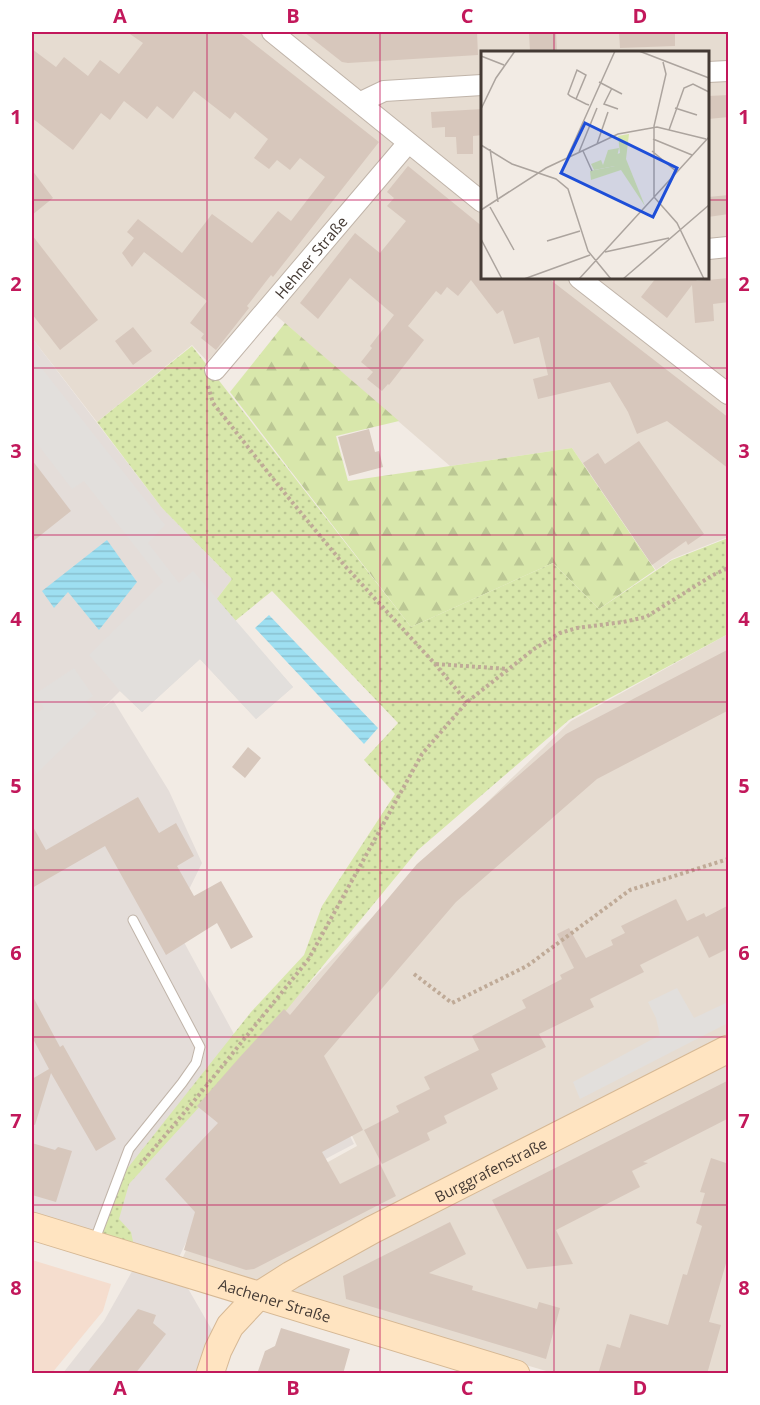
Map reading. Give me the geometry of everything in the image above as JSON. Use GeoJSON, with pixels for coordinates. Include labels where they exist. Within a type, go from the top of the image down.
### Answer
{"type":"FeatureCollection","features":[{"type":"Feature","properties":{"kind":"street"},"geometry":{"type":"LineString","coordinates":[[273,32],[481,200]]}},
{"type":"Feature","properties":{"kind":"street"},"geometry":{"type":"LineString","coordinates":[[709,72],[729,71]]}},
{"type":"Feature","properties":{"kind":"street"},"geometry":{"type":"LineString","coordinates":[[361,102],[384,91],[481,85]]}},
{"type":"Feature","properties":{"kind":"street","name":"Hehner Straße"},"geometry":{"type":"LineString","coordinates":[[215,370],[408,143]]}},
{"type":"Feature","properties":{"kind":"street"},"geometry":{"type":"LineString","coordinates":[[709,249],[729,247]]}},
{"type":"Feature","properties":{"kind":"street"},"geometry":{"type":"LineString","coordinates":[[581,279],[729,394]]}},
{"type":"Feature","properties":{"kind":"street","name":"Burggrafenstraße"},"geometry":{"type":"LineString","coordinates":[[210,1374],[218,1350],[230,1326],[258,1296],[291,1275],[372,1230],[729,1049]]}},
{"type":"Feature","properties":{"kind":"street","name":"Aachener Straße"},"geometry":{"type":"LineString","coordinates":[[32,1226],[516,1374]]}},
{"type":"Feature","properties":{"kind":"lane"},"geometry":{"type":"LineString","coordinates":[[93,1245],[129,1149],[187,1076],[196,1063],[200,1047],[133,920]]}},
{"type":"Feature","properties":{"kind":"path"},"geometry":{"type":"LineString","coordinates":[[215,370],[208,380],[208,390],[213,403],[345,566],[467,702]]}},
{"type":"Feature","properties":{"kind":"path"},"geometry":{"type":"LineString","coordinates":[[133,1173],[308,960],[422,754],[467,702],[541,644],[560,633],[577,628],[646,617],[729,568]]}},
{"type":"Feature","properties":{"kind":"path"},"geometry":{"type":"LineString","coordinates":[[435,664],[508,669]]}},
{"type":"Feature","properties":{"kind":"path"},"geometry":{"type":"LineString","coordinates":[[414,974],[452,1003],[527,966],[630,890],[729,859]]}},
{"type":"Feature","properties":{"kind":"shaded area"},"geometry":{"type":"Polygon","coordinates":[[[32,32],[728,32],[728,537],[672,559],[656,570],[572,448],[450,466],[264,305],[207,361],[192,345],[97,422],[32,338],[32,32]]]}},
{"type":"Feature","properties":{"kind":"shaded area"},"geometry":{"type":"Polygon","coordinates":[[[32,338],[162,508],[232,579],[216,600],[293,687],[256,719],[200,659],[142,712],[120,691],[102,709],[113,700],[169,791],[202,863],[173,922],[241,1047],[308,1053],[354,1144],[257,1195],[188,1238],[175,1266],[216,1337],[202,1373],[63,1373],[104,1321],[139,1259],[32,1220],[32,338]]]}},
{"type":"Feature","properties":{"kind":"shaded area"},"geometry":{"type":"Polygon","coordinates":[[[32,356],[165,525],[148,543],[179,583],[193,571],[293,687],[256,719],[200,659],[142,712],[120,691],[89,655],[163,582],[84,481],[72,489],[32,437],[32,356]]]}},
{"type":"Feature","properties":{"kind":"shaded area"},"geometry":{"type":"Polygon","coordinates":[[[728,634],[728,1373],[553,1373],[180,1264],[192,1237],[357,1146],[312,1053],[276,1018],[425,862],[571,721],[728,634]]]}},
{"type":"Feature","properties":{"kind":"shaded area"},"geometry":{"type":"Polygon","coordinates":[[[74,668],[93,696],[86,701],[97,714],[35,775],[32,771],[32,715],[44,709],[35,694],[74,668]]]}},
{"type":"Feature","properties":{"kind":"shaded area"},"geometry":{"type":"Polygon","coordinates":[[[677,988],[694,1018],[728,1002],[728,1023],[580,1099],[573,1082],[660,1035],[656,1018],[648,1002],[677,988]]]}},
{"type":"Feature","properties":{"kind":"shaded area"},"geometry":{"type":"Polygon","coordinates":[[[32,1260],[111,1284],[103,1311],[52,1373],[32,1373],[32,1260]]]}},
{"type":"Feature","properties":{"kind":"green space"},"geometry":{"type":"Polygon","coordinates":[[[285,323],[399,421],[336,436],[348,481],[572,448],[655,570],[599,609],[553,563],[411,627],[230,392],[285,323]]]}},
{"type":"Feature","properties":{"kind":"green space"},"geometry":{"type":"Polygon","coordinates":[[[192,346],[411,627],[553,563],[599,609],[672,560],[728,538],[728,634],[569,720],[418,850],[275,1024],[129,1184],[119,1219],[131,1232],[135,1251],[100,1242],[119,1179],[251,1012],[304,955],[322,906],[395,794],[364,760],[398,723],[272,591],[235,621],[216,600],[232,579],[162,508],[97,422],[192,346]]]}},
{"type":"Feature","properties":{"kind":"water"},"geometry":{"type":"Polygon","coordinates":[[[107,540],[137,582],[99,630],[68,592],[54,608],[42,591],[107,540]]]}},
{"type":"Feature","properties":{"kind":"water"},"geometry":{"type":"Polygon","coordinates":[[[269,615],[378,728],[364,744],[255,628],[269,615]]]}},
{"type":"Feature","properties":{"kind":"building"},"geometry":{"type":"Polygon","coordinates":[[[127,32],[239,32],[379,142],[273,277],[271,275],[216,350],[201,338],[204,334],[190,323],[207,301],[144,252],[132,267],[122,253],[134,238],[127,232],[138,219],[182,253],[212,214],[252,243],[278,211],[291,221],[325,177],[300,158],[290,170],[277,160],[269,169],[254,158],[268,139],[235,112],[230,119],[194,91],[173,119],[157,106],[147,119],[124,101],[110,120],[101,113],[73,150],[32,118],[32,49],[56,67],[64,57],[88,76],[100,60],[119,74],[143,43],[127,32]]]}},
{"type":"Feature","properties":{"kind":"building"},"geometry":{"type":"Polygon","coordinates":[[[304,32],[477,32],[478,55],[348,63],[342,62],[304,32]]]}},
{"type":"Feature","properties":{"kind":"building"},"geometry":{"type":"Polygon","coordinates":[[[529,32],[556,32],[557,51],[530,51],[529,32]]]}},
{"type":"Feature","properties":{"kind":"building"},"geometry":{"type":"Polygon","coordinates":[[[619,32],[675,32],[675,46],[620,48],[619,32]]]}},
{"type":"Feature","properties":{"kind":"building"},"geometry":{"type":"Polygon","coordinates":[[[729,95],[729,117],[709,119],[709,96],[729,95]]]}},
{"type":"Feature","properties":{"kind":"building"},"geometry":{"type":"Polygon","coordinates":[[[481,109],[481,135],[473,136],[473,154],[457,154],[456,137],[445,137],[445,127],[432,128],[431,112],[481,109]]]}},
{"type":"Feature","properties":{"kind":"building"},"geometry":{"type":"Polygon","coordinates":[[[408,166],[481,225],[481,279],[549,279],[729,418],[729,469],[667,421],[637,434],[628,412],[610,382],[538,399],[533,379],[548,375],[539,337],[514,344],[503,310],[497,314],[471,280],[458,296],[447,287],[441,295],[436,291],[408,326],[424,340],[389,385],[382,391],[367,379],[373,372],[361,362],[372,348],[370,346],[394,315],[350,278],[318,319],[300,303],[355,233],[380,253],[406,221],[387,206],[394,198],[387,192],[408,166]]]}},
{"type":"Feature","properties":{"kind":"building"},"geometry":{"type":"Polygon","coordinates":[[[32,170],[53,198],[32,215],[32,170]]]}},
{"type":"Feature","properties":{"kind":"building"},"geometry":{"type":"Polygon","coordinates":[[[729,195],[729,214],[709,217],[709,197],[729,195]]]}},
{"type":"Feature","properties":{"kind":"building"},"geometry":{"type":"Polygon","coordinates":[[[32,235],[98,320],[60,350],[32,314],[32,235]]]}},
{"type":"Feature","properties":{"kind":"building"},"geometry":{"type":"Polygon","coordinates":[[[729,278],[729,302],[713,304],[714,321],[695,323],[692,285],[667,318],[641,297],[655,279],[698,279],[696,281],[729,278]]]}},
{"type":"Feature","properties":{"kind":"building"},"geometry":{"type":"Polygon","coordinates":[[[133,327],[152,351],[133,365],[115,341],[133,327]]]}},
{"type":"Feature","properties":{"kind":"building"},"geometry":{"type":"Polygon","coordinates":[[[369,429],[375,452],[379,451],[383,467],[349,476],[338,437],[369,429]]]}},
{"type":"Feature","properties":{"kind":"building"},"geometry":{"type":"Polygon","coordinates":[[[639,441],[704,534],[688,545],[686,541],[652,565],[583,463],[598,453],[605,464],[639,441]]]}},
{"type":"Feature","properties":{"kind":"building"},"geometry":{"type":"Polygon","coordinates":[[[32,460],[71,511],[32,542],[32,460]]]}},
{"type":"Feature","properties":{"kind":"building"},"geometry":{"type":"Polygon","coordinates":[[[729,649],[729,710],[597,779],[456,902],[324,1056],[363,1130],[322,1152],[340,1184],[380,1164],[396,1196],[254,1269],[246,1270],[184,1250],[195,1212],[165,1179],[218,1123],[197,1106],[239,1058],[284,1009],[290,1015],[417,864],[566,734],[729,649]]]}},
{"type":"Feature","properties":{"kind":"building"},"geometry":{"type":"Polygon","coordinates":[[[248,747],[261,758],[245,778],[232,767],[248,747]]]}},
{"type":"Feature","properties":{"kind":"building"},"geometry":{"type":"Polygon","coordinates":[[[138,797],[159,833],[176,823],[194,856],[177,866],[194,896],[221,881],[253,937],[231,949],[217,923],[166,955],[105,846],[32,888],[32,825],[46,850],[138,797]]]}},
{"type":"Feature","properties":{"kind":"building"},"geometry":{"type":"Polygon","coordinates":[[[676,899],[687,921],[704,913],[706,917],[729,905],[729,948],[709,958],[698,936],[640,965],[644,972],[590,999],[594,1007],[539,1034],[546,1047],[491,1074],[498,1089],[444,1116],[447,1123],[427,1133],[430,1140],[382,1164],[364,1130],[399,1112],[396,1106],[430,1089],[424,1077],[479,1050],[472,1036],[526,1008],[522,1000],[562,979],[560,975],[574,968],[557,934],[569,928],[586,958],[613,945],[611,940],[625,933],[621,926],[676,899]]]}},
{"type":"Feature","properties":{"kind":"building"},"geometry":{"type":"Polygon","coordinates":[[[32,995],[60,1047],[63,1045],[116,1139],[96,1151],[51,1073],[35,1125],[32,1124],[32,1079],[49,1069],[32,1037],[32,995]]]}},
{"type":"Feature","properties":{"kind":"building"},"geometry":{"type":"Polygon","coordinates":[[[729,1080],[729,1118],[643,1162],[648,1163],[632,1171],[640,1187],[556,1230],[573,1264],[527,1269],[492,1200],[729,1080]]]}},
{"type":"Feature","properties":{"kind":"building"},"geometry":{"type":"Polygon","coordinates":[[[32,1143],[55,1150],[58,1147],[72,1151],[56,1202],[32,1195],[32,1143]]]}},
{"type":"Feature","properties":{"kind":"building"},"geometry":{"type":"Polygon","coordinates":[[[711,1158],[729,1164],[729,1253],[709,1322],[721,1325],[707,1374],[598,1374],[607,1344],[620,1348],[630,1314],[668,1325],[683,1274],[687,1275],[702,1226],[696,1223],[705,1193],[700,1192],[711,1158]]]}},
{"type":"Feature","properties":{"kind":"building"},"geometry":{"type":"Polygon","coordinates":[[[450,1222],[466,1254],[429,1273],[473,1286],[472,1290],[537,1309],[539,1302],[560,1308],[546,1359],[346,1299],[343,1276],[450,1222]]]}},
{"type":"Feature","properties":{"kind":"building"},"geometry":{"type":"Polygon","coordinates":[[[138,1309],[156,1315],[153,1323],[166,1334],[135,1374],[86,1374],[138,1309]]]}},
{"type":"Feature","properties":{"kind":"building"},"geometry":{"type":"Polygon","coordinates":[[[281,1328],[350,1349],[343,1374],[257,1374],[265,1351],[275,1346],[281,1328]]]}}]}
